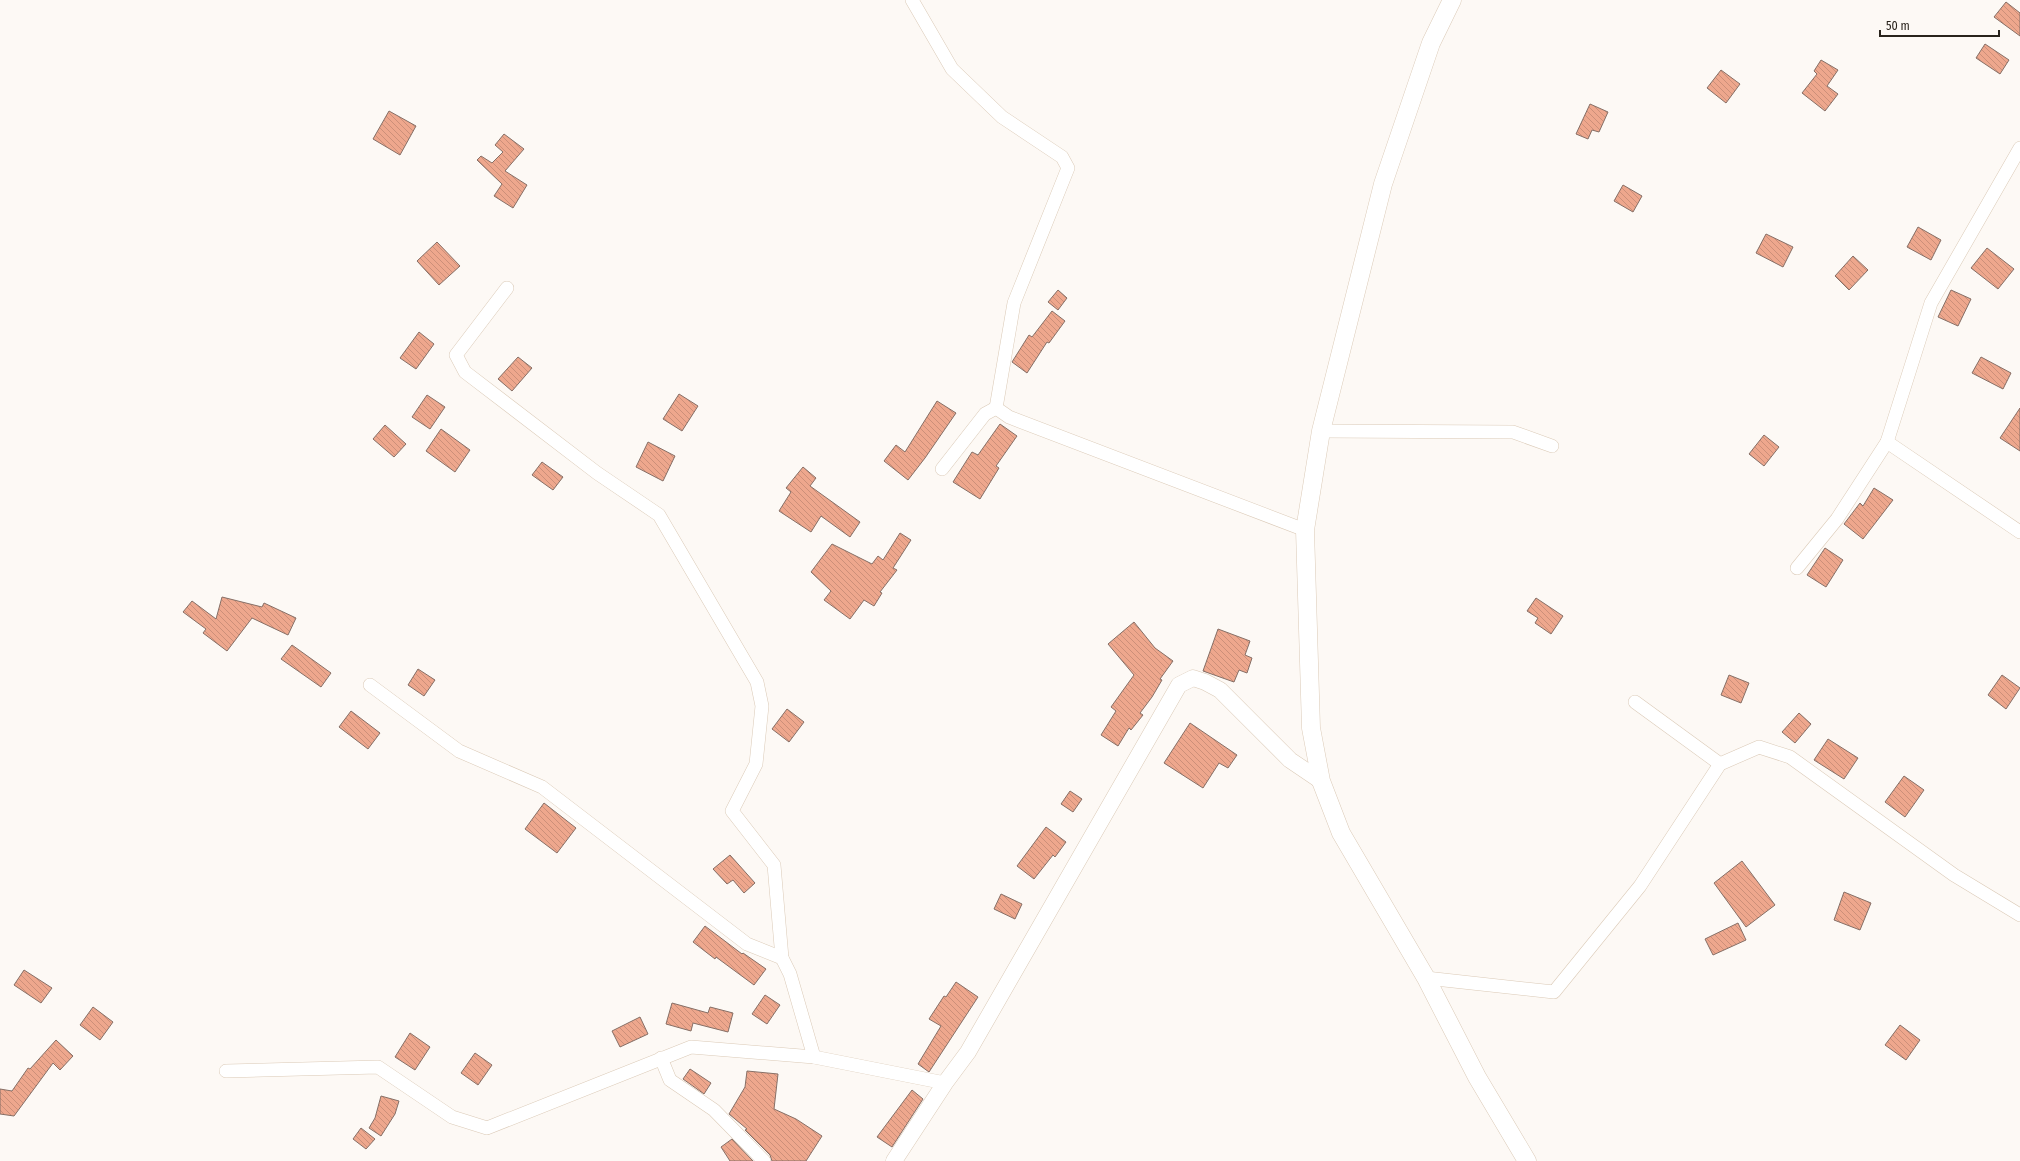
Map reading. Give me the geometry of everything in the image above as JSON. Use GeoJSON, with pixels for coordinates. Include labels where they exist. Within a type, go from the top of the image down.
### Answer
{"type":"FeatureCollection","features":[{"type":"Feature","properties":{"kind":"main road"},"geometry":{"type":"LineString","coordinates":[[1452,0],[1431,43],[1383,184],[1321,431],[1305,530],[1311,728],[1321,781],[1341,833],[1426,978],[1477,1077],[1527,1161]]}},
{"type":"Feature","properties":{"kind":"street"},"geometry":{"type":"LineString","coordinates":[[912,0],[952,69],[1002,117],[1062,157],[1068,168],[1014,303],[996,408]]}},
{"type":"Feature","properties":{"kind":"street"},"geometry":{"type":"LineString","coordinates":[[1797,568],[1837,519],[1887,442],[1931,303],[2020,148]]}},
{"type":"Feature","properties":{"kind":"street"},"geometry":{"type":"LineString","coordinates":[[507,288],[456,355],[465,372],[597,473],[660,515],[757,682],[762,706],[756,764],[732,811],[774,865],[782,958],[790,974],[814,1057]]}},
{"type":"Feature","properties":{"kind":"street"},"geometry":{"type":"LineString","coordinates":[[942,469],[985,414],[996,408]]}},
{"type":"Feature","properties":{"kind":"street"},"geometry":{"type":"LineString","coordinates":[[996,408],[1009,417],[1305,530]]}},
{"type":"Feature","properties":{"kind":"street"},"geometry":{"type":"LineString","coordinates":[[1321,431],[1513,432],[1552,446]]}},
{"type":"Feature","properties":{"kind":"street"},"geometry":{"type":"LineString","coordinates":[[1887,442],[2020,532]]}},
{"type":"Feature","properties":{"kind":"street"},"geometry":{"type":"LineString","coordinates":[[894,1161],[945,1083],[968,1052],[1179,685],[1193,678],[1205,682],[1220,690],[1290,760],[1321,781]]}},
{"type":"Feature","properties":{"kind":"street"},"geometry":{"type":"LineString","coordinates":[[370,685],[459,751],[542,787],[747,944],[782,958]]}},
{"type":"Feature","properties":{"kind":"street"},"geometry":{"type":"LineString","coordinates":[[1635,702],[1720,764]]}},
{"type":"Feature","properties":{"kind":"street"},"geometry":{"type":"LineString","coordinates":[[1426,978],[1554,992],[1640,886],[1720,764],[1759,747],[1790,757],[1954,875],[2020,915]]}},
{"type":"Feature","properties":{"kind":"street"},"geometry":{"type":"LineString","coordinates":[[226,1071],[378,1067],[452,1117],[487,1128],[691,1047],[814,1057],[945,1083]]}},
{"type":"Feature","properties":{"kind":"street"},"geometry":{"type":"LineString","coordinates":[[661,1058],[670,1080],[714,1110],[764,1161]]}},
{"type":"Feature","properties":{"kind":"building"},"geometry":{"type":"Polygon","coordinates":[[[2006,2],[2020,13],[2020,36],[1994,17],[2006,2]]]}},
{"type":"Feature","properties":{"kind":"building"},"geometry":{"type":"Polygon","coordinates":[[[1985,44],[2009,60],[2000,74],[1976,58],[1985,44]]]}},
{"type":"Feature","properties":{"kind":"building"},"geometry":{"type":"Polygon","coordinates":[[[1821,60],[1838,70],[1827,86],[1838,94],[1825,111],[1802,93],[1817,74],[1814,71],[1821,60]]]}},
{"type":"Feature","properties":{"kind":"building"},"geometry":{"type":"Polygon","coordinates":[[[1721,70],[1740,84],[1726,103],[1707,88],[1721,70]]]}},
{"type":"Feature","properties":{"kind":"building"},"geometry":{"type":"Polygon","coordinates":[[[1590,104],[1608,112],[1599,132],[1592,130],[1588,139],[1576,134],[1590,104]]]}},
{"type":"Feature","properties":{"kind":"building"},"geometry":{"type":"Polygon","coordinates":[[[389,111],[416,126],[400,155],[373,139],[389,111]]]}},
{"type":"Feature","properties":{"kind":"building"},"geometry":{"type":"Polygon","coordinates":[[[504,134],[524,149],[505,171],[527,185],[513,208],[494,196],[502,184],[477,160],[481,156],[492,163],[503,152],[495,145],[504,134]]]}},
{"type":"Feature","properties":{"kind":"building"},"geometry":{"type":"Polygon","coordinates":[[[1623,185],[1642,196],[1633,212],[1614,201],[1623,185]]]}},
{"type":"Feature","properties":{"kind":"building"},"geometry":{"type":"Polygon","coordinates":[[[1918,227],[1941,240],[1931,260],[1907,247],[1918,227]]]}},
{"type":"Feature","properties":{"kind":"building"},"geometry":{"type":"Polygon","coordinates":[[[1766,234],[1793,247],[1783,267],[1756,253],[1766,234]]]}},
{"type":"Feature","properties":{"kind":"building"},"geometry":{"type":"Polygon","coordinates":[[[437,242],[460,266],[439,285],[417,261],[437,242]]]}},
{"type":"Feature","properties":{"kind":"building"},"geometry":{"type":"Polygon","coordinates":[[[1987,248],[2014,269],[1998,289],[1971,268],[1987,248]]]}},
{"type":"Feature","properties":{"kind":"building"},"geometry":{"type":"Polygon","coordinates":[[[1853,256],[1868,270],[1849,290],[1835,276],[1853,256]]]}},
{"type":"Feature","properties":{"kind":"building"},"geometry":{"type":"Polygon","coordinates":[[[1058,290],[1067,298],[1058,310],[1048,302],[1058,290]]]}},
{"type":"Feature","properties":{"kind":"building"},"geometry":{"type":"Polygon","coordinates":[[[1951,290],[1971,299],[1958,326],[1938,317],[1951,290]]]}},
{"type":"Feature","properties":{"kind":"building"},"geometry":{"type":"Polygon","coordinates":[[[1052,311],[1065,321],[1049,343],[1047,342],[1027,373],[1012,362],[1029,335],[1032,337],[1052,311]]]}},
{"type":"Feature","properties":{"kind":"building"},"geometry":{"type":"Polygon","coordinates":[[[419,332],[434,344],[416,369],[400,358],[419,332]]]}},
{"type":"Feature","properties":{"kind":"building"},"geometry":{"type":"Polygon","coordinates":[[[518,357],[532,368],[512,391],[498,379],[518,357]]]}},
{"type":"Feature","properties":{"kind":"building"},"geometry":{"type":"Polygon","coordinates":[[[1981,357],[2011,373],[2003,389],[1972,373],[1981,357]]]}},
{"type":"Feature","properties":{"kind":"building"},"geometry":{"type":"Polygon","coordinates":[[[679,394],[698,406],[682,431],[663,419],[679,394]]]}},
{"type":"Feature","properties":{"kind":"building"},"geometry":{"type":"Polygon","coordinates":[[[427,395],[445,407],[430,429],[412,417],[427,395]]]}},
{"type":"Feature","properties":{"kind":"building"},"geometry":{"type":"Polygon","coordinates":[[[937,401],[956,413],[908,480],[884,461],[896,445],[905,452],[937,401]]]}},
{"type":"Feature","properties":{"kind":"building"},"geometry":{"type":"Polygon","coordinates":[[[2020,408],[2020,451],[2000,438],[2020,408]]]}},
{"type":"Feature","properties":{"kind":"building"},"geometry":{"type":"Polygon","coordinates":[[[1000,424],[1017,436],[996,466],[999,468],[980,499],[953,482],[972,452],[978,455],[1000,424]]]}},
{"type":"Feature","properties":{"kind":"building"},"geometry":{"type":"Polygon","coordinates":[[[385,425],[406,444],[394,457],[373,439],[385,425]]]}},
{"type":"Feature","properties":{"kind":"building"},"geometry":{"type":"Polygon","coordinates":[[[441,429],[470,450],[455,472],[426,451],[441,429]]]}},
{"type":"Feature","properties":{"kind":"building"},"geometry":{"type":"Polygon","coordinates":[[[1764,435],[1779,447],[1764,466],[1749,454],[1764,435]]]}},
{"type":"Feature","properties":{"kind":"building"},"geometry":{"type":"Polygon","coordinates":[[[648,442],[675,456],[663,481],[636,467],[648,442]]]}},
{"type":"Feature","properties":{"kind":"building"},"geometry":{"type":"Polygon","coordinates":[[[542,462],[563,477],[553,490],[532,475],[542,462]]]}},
{"type":"Feature","properties":{"kind":"building"},"geometry":{"type":"Polygon","coordinates":[[[803,467],[816,478],[810,486],[860,522],[850,537],[821,516],[811,532],[779,511],[791,492],[786,488],[803,467]]]}},
{"type":"Feature","properties":{"kind":"building"},"geometry":{"type":"Polygon","coordinates":[[[1874,488],[1893,500],[1863,539],[1844,524],[1860,503],[1863,506],[1874,488]]]}},
{"type":"Feature","properties":{"kind":"building"},"geometry":{"type":"Polygon","coordinates":[[[900,533],[911,540],[893,568],[897,570],[880,592],[882,593],[874,606],[864,600],[850,619],[824,600],[831,591],[811,572],[832,544],[872,564],[878,556],[883,560],[900,533]]]}},
{"type":"Feature","properties":{"kind":"building"},"geometry":{"type":"Polygon","coordinates":[[[1825,548],[1843,560],[1826,587],[1807,575],[1825,548]]]}},
{"type":"Feature","properties":{"kind":"building"},"geometry":{"type":"Polygon","coordinates":[[[222,597],[262,607],[264,603],[296,618],[288,635],[252,618],[227,651],[203,633],[206,629],[183,612],[192,601],[216,619],[222,597]]]}},
{"type":"Feature","properties":{"kind":"building"},"geometry":{"type":"Polygon","coordinates":[[[1536,598],[1563,616],[1551,634],[1535,623],[1538,618],[1527,611],[1536,598]]]}},
{"type":"Feature","properties":{"kind":"building"},"geometry":{"type":"Polygon","coordinates":[[[1134,622],[1155,648],[1173,661],[1160,679],[1162,680],[1152,697],[1140,713],[1143,715],[1131,730],[1129,728],[1118,746],[1101,735],[1116,711],[1111,707],[1134,675],[1108,644],[1134,622]]]}},
{"type":"Feature","properties":{"kind":"building"},"geometry":{"type":"Polygon","coordinates":[[[1218,629],[1250,641],[1245,655],[1252,658],[1247,673],[1239,670],[1234,682],[1203,671],[1218,629]]]}},
{"type":"Feature","properties":{"kind":"building"},"geometry":{"type":"Polygon","coordinates":[[[292,645],[331,673],[321,687],[281,659],[292,645]]]}},
{"type":"Feature","properties":{"kind":"building"},"geometry":{"type":"Polygon","coordinates":[[[418,669],[435,680],[424,696],[408,685],[418,669]]]}},
{"type":"Feature","properties":{"kind":"building"},"geometry":{"type":"Polygon","coordinates":[[[1729,675],[1749,683],[1741,703],[1721,695],[1729,675]]]}},
{"type":"Feature","properties":{"kind":"building"},"geometry":{"type":"Polygon","coordinates":[[[2002,675],[2020,688],[2006,709],[1988,695],[2002,675]]]}},
{"type":"Feature","properties":{"kind":"building"},"geometry":{"type":"Polygon","coordinates":[[[787,709],[804,722],[789,742],[772,729],[787,709]]]}},
{"type":"Feature","properties":{"kind":"building"},"geometry":{"type":"Polygon","coordinates":[[[351,711],[380,733],[368,749],[339,727],[351,711]]]}},
{"type":"Feature","properties":{"kind":"building"},"geometry":{"type":"Polygon","coordinates":[[[1799,713],[1811,724],[1795,743],[1782,732],[1799,713]]]}},
{"type":"Feature","properties":{"kind":"building"},"geometry":{"type":"Polygon","coordinates":[[[1190,723],[1237,755],[1228,768],[1219,763],[1203,788],[1164,763],[1190,723]]]}},
{"type":"Feature","properties":{"kind":"building"},"geometry":{"type":"Polygon","coordinates":[[[1828,739],[1858,758],[1844,779],[1814,760],[1828,739]]]}},
{"type":"Feature","properties":{"kind":"building"},"geometry":{"type":"Polygon","coordinates":[[[1904,776],[1924,790],[1905,817],[1885,802],[1904,776]]]}},
{"type":"Feature","properties":{"kind":"building"},"geometry":{"type":"Polygon","coordinates":[[[1070,791],[1082,799],[1073,812],[1061,804],[1070,791]]]}},
{"type":"Feature","properties":{"kind":"building"},"geometry":{"type":"Polygon","coordinates":[[[544,803],[576,828],[557,853],[525,829],[544,803]]]}},
{"type":"Feature","properties":{"kind":"building"},"geometry":{"type":"Polygon","coordinates":[[[1046,827],[1066,842],[1055,857],[1053,855],[1034,879],[1017,866],[1046,827]]]}},
{"type":"Feature","properties":{"kind":"building"},"geometry":{"type":"Polygon","coordinates":[[[730,855],[755,883],[744,893],[733,880],[727,884],[713,869],[730,855]]]}},
{"type":"Feature","properties":{"kind":"building"},"geometry":{"type":"Polygon","coordinates":[[[1742,861],[1775,905],[1746,927],[1714,883],[1742,861]]]}},
{"type":"Feature","properties":{"kind":"building"},"geometry":{"type":"Polygon","coordinates":[[[1844,892],[1871,903],[1860,930],[1834,920],[1844,892]]]}},
{"type":"Feature","properties":{"kind":"building"},"geometry":{"type":"Polygon","coordinates":[[[1001,894],[1022,904],[1015,919],[994,909],[1001,894]]]}},
{"type":"Feature","properties":{"kind":"building"},"geometry":{"type":"Polygon","coordinates":[[[1738,923],[1746,940],[1713,955],[1705,939],[1738,923]]]}},
{"type":"Feature","properties":{"kind":"building"},"geometry":{"type":"Polygon","coordinates":[[[705,926],[742,954],[743,953],[766,969],[754,985],[716,957],[715,959],[693,942],[705,926]]]}},
{"type":"Feature","properties":{"kind":"building"},"geometry":{"type":"Polygon","coordinates":[[[24,970],[52,988],[41,1003],[14,985],[24,970]]]}},
{"type":"Feature","properties":{"kind":"building"},"geometry":{"type":"Polygon","coordinates":[[[956,982],[978,997],[929,1072],[918,1064],[941,1026],[929,1019],[944,996],[946,997],[956,982]]]}},
{"type":"Feature","properties":{"kind":"building"},"geometry":{"type":"Polygon","coordinates":[[[765,995],[780,1005],[767,1024],[752,1014],[765,995]]]}},
{"type":"Feature","properties":{"kind":"building"},"geometry":{"type":"Polygon","coordinates":[[[672,1003],[708,1013],[710,1007],[733,1013],[728,1032],[693,1023],[691,1031],[666,1024],[672,1003]]]}},
{"type":"Feature","properties":{"kind":"building"},"geometry":{"type":"Polygon","coordinates":[[[93,1007],[113,1022],[100,1040],[80,1025],[93,1007]]]}},
{"type":"Feature","properties":{"kind":"building"},"geometry":{"type":"Polygon","coordinates":[[[640,1017],[648,1034],[620,1047],[612,1031],[640,1017]]]}},
{"type":"Feature","properties":{"kind":"building"},"geometry":{"type":"Polygon","coordinates":[[[1900,1025],[1920,1040],[1906,1060],[1885,1045],[1900,1025]]]}},
{"type":"Feature","properties":{"kind":"building"},"geometry":{"type":"Polygon","coordinates":[[[410,1033],[430,1047],[415,1070],[395,1057],[410,1033]]]}},
{"type":"Feature","properties":{"kind":"building"},"geometry":{"type":"Polygon","coordinates":[[[56,1040],[73,1056],[60,1070],[53,1063],[14,1116],[0,1114],[0,1089],[12,1091],[28,1068],[30,1069],[56,1040]]]}},
{"type":"Feature","properties":{"kind":"building"},"geometry":{"type":"Polygon","coordinates":[[[475,1053],[492,1065],[478,1085],[461,1073],[475,1053]]]}},
{"type":"Feature","properties":{"kind":"building"},"geometry":{"type":"Polygon","coordinates":[[[690,1069],[711,1083],[704,1094],[683,1079],[690,1069]]]}},
{"type":"Feature","properties":{"kind":"building"},"geometry":{"type":"Polygon","coordinates":[[[747,1071],[778,1074],[774,1109],[796,1119],[822,1136],[806,1161],[772,1161],[770,1155],[745,1130],[747,1129],[729,1114],[745,1087],[747,1071]]]}},
{"type":"Feature","properties":{"kind":"building"},"geometry":{"type":"Polygon","coordinates":[[[912,1090],[923,1099],[892,1147],[877,1137],[912,1090]]]}},
{"type":"Feature","properties":{"kind":"building"},"geometry":{"type":"Polygon","coordinates":[[[381,1096],[399,1101],[395,1114],[381,1136],[369,1128],[375,1118],[381,1096]]]}},
{"type":"Feature","properties":{"kind":"building"},"geometry":{"type":"Polygon","coordinates":[[[361,1128],[375,1139],[366,1149],[353,1139],[361,1128]]]}},
{"type":"Feature","properties":{"kind":"building"},"geometry":{"type":"Polygon","coordinates":[[[732,1139],[753,1161],[730,1161],[721,1147],[732,1139]]]}}]}
